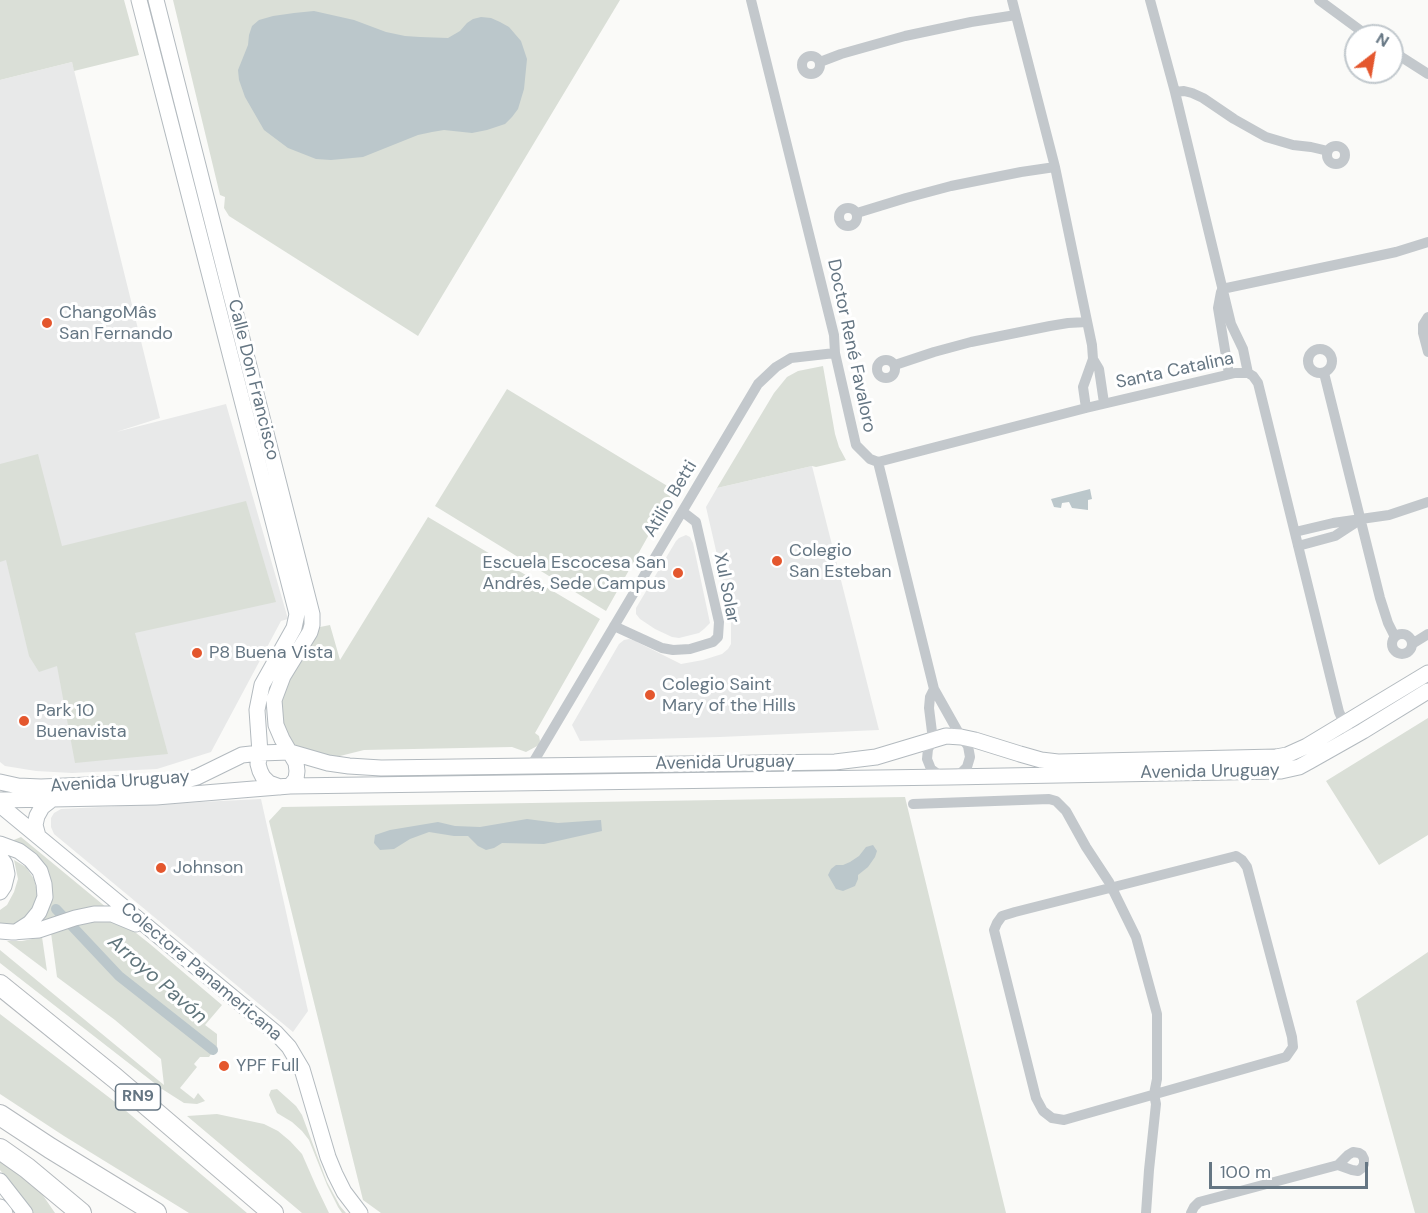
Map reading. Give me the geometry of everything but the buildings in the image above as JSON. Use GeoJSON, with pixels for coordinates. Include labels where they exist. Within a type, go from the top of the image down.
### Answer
{"type":"FeatureCollection","features":[{"type":"Feature","properties":{"kind":"highway","name":"RN9"},"geometry":{"type":"LineString","coordinates":[[0,985],[115,1078],[273,1213]]}},
{"type":"Feature","properties":{"kind":"highway"},"geometry":{"type":"LineString","coordinates":[[0,1115],[156,1213]]}},
{"type":"Feature","properties":{"kind":"highway"},"geometry":{"type":"LineString","coordinates":[[0,1149],[27,1168],[81,1213]]}},
{"type":"Feature","properties":{"kind":"main road","name":"Calle Don Francisco"},"geometry":{"type":"LineString","coordinates":[[139,0],[297,614],[294,628],[262,685],[259,695],[257,710],[260,753]]}},
{"type":"Feature","properties":{"kind":"main road","name":"Calle Don Francisco"},"geometry":{"type":"LineString","coordinates":[[156,0],[312,614],[310,632],[283,676],[274,700],[276,725],[290,752]]}},
{"type":"Feature","properties":{"kind":"main road","name":"Avenida Uruguay"},"geometry":{"type":"LineString","coordinates":[[0,803],[156,797],[285,786],[1281,771],[1299,767],[1428,673]]}},
{"type":"Feature","properties":{"kind":"main road","name":"Avenida Uruguay"},"geometry":{"type":"LineString","coordinates":[[0,782],[41,787],[183,781],[197,777],[242,755],[290,752],[328,763],[381,768],[835,762],[876,757],[946,736],[961,736],[1041,760],[1058,762],[1276,757],[1298,752],[1428,691]]}},
{"type":"Feature","properties":{"kind":"main road"},"geometry":{"type":"LineString","coordinates":[[260,753],[258,764],[263,777],[269,783],[285,786],[296,779],[296,763],[290,752]]}},
{"type":"Feature","properties":{"kind":"main road"},"geometry":{"type":"LineString","coordinates":[[38,836],[36,819],[42,807],[51,800]]}},
{"type":"Feature","properties":{"kind":"main road","name":"Colectora Panamericana"},"geometry":{"type":"LineString","coordinates":[[0,803],[276,1033],[289,1047],[302,1069],[335,1174],[344,1192],[360,1213]]}},
{"type":"Feature","properties":{"kind":"main road"},"geometry":{"type":"LineString","coordinates":[[0,844],[19,851],[31,860],[40,871],[44,884],[45,897],[39,912],[30,923],[16,932]]}},
{"type":"Feature","properties":{"kind":"main road"},"geometry":{"type":"LineString","coordinates":[[0,857],[5,864],[7,874],[0,892]]}},
{"type":"Feature","properties":{"kind":"main road"},"geometry":{"type":"LineString","coordinates":[[0,931],[39,930],[75,918],[94,914],[112,914],[156,934]]}},
{"type":"Feature","properties":{"kind":"main road"},"geometry":{"type":"LineString","coordinates":[[0,1181],[25,1213]]}},
{"type":"Feature","properties":{"kind":"main road"},"geometry":{"type":"LineString","coordinates":[[0,1207],[5,1213]]}},
{"type":"Feature","properties":{"kind":"street","name":"Doctor René Favaloro"},"geometry":{"type":"LineString","coordinates":[[751,0],[834,335],[835,353],[856,445],[870,459],[878,462]]}},
{"type":"Feature","properties":{"kind":"street"},"geometry":{"type":"LineString","coordinates":[[1012,0],[1055,168],[1088,322],[1093,359],[1083,387],[1086,408]]}},
{"type":"Feature","properties":{"kind":"street"},"geometry":{"type":"LineString","coordinates":[[1149,0],[1175,92],[1231,324],[1243,349],[1248,373]]}},
{"type":"Feature","properties":{"kind":"street"},"geometry":{"type":"LineString","coordinates":[[1319,0],[1352,24]]}},
{"type":"Feature","properties":{"kind":"street"},"geometry":{"type":"LineString","coordinates":[[820,62],[905,36],[1016,15]]}},
{"type":"Feature","properties":{"kind":"street"},"geometry":{"type":"LineString","coordinates":[[1404,59],[1428,74]]}},
{"type":"Feature","properties":{"kind":"street"},"geometry":{"type":"LineString","coordinates":[[1175,92],[1184,91],[1197,96],[1266,137],[1293,145],[1328,151]]}},
{"type":"Feature","properties":{"kind":"street"},"geometry":{"type":"LineString","coordinates":[[857,213],[951,186],[1021,172],[1055,168]]}},
{"type":"Feature","properties":{"kind":"street"},"geometry":{"type":"LineString","coordinates":[[1222,289],[1374,257],[1428,242]]}},
{"type":"Feature","properties":{"kind":"street"},"geometry":{"type":"LineString","coordinates":[[1222,289],[1218,308],[1229,374]]}},
{"type":"Feature","properties":{"kind":"street"},"geometry":{"type":"LineString","coordinates":[[1428,317],[1423,325],[1423,333],[1428,352]]}},
{"type":"Feature","properties":{"kind":"street"},"geometry":{"type":"LineString","coordinates":[[895,365],[971,342],[1059,324],[1088,322]]}},
{"type":"Feature","properties":{"kind":"street","name":"Atilio Betti"},"geometry":{"type":"LineString","coordinates":[[531,766],[759,384],[776,367],[791,358],[835,353]]}},
{"type":"Feature","properties":{"kind":"street"},"geometry":{"type":"LineString","coordinates":[[1093,359],[1100,369],[1104,403]]}},
{"type":"Feature","properties":{"kind":"street","name":"Santa Catalina"},"geometry":{"type":"LineString","coordinates":[[878,462],[1104,403],[1229,374],[1248,373],[1257,383],[1339,712],[1348,730]]}},
{"type":"Feature","properties":{"kind":"street"},"geometry":{"type":"LineString","coordinates":[[1324,373],[1380,598],[1395,637]]}},
{"type":"Feature","properties":{"kind":"street"},"geometry":{"type":"LineString","coordinates":[[878,462],[934,689],[968,746],[970,757],[967,767],[959,775],[949,777],[939,775],[931,769],[927,759],[928,749],[933,740],[929,708],[930,697],[934,689]]}},
{"type":"Feature","properties":{"kind":"street"},"geometry":{"type":"LineString","coordinates":[[1295,532],[1333,523],[1389,515],[1428,502]]}},
{"type":"Feature","properties":{"kind":"street","name":"Xul Solar"},"geometry":{"type":"LineString","coordinates":[[614,626],[662,648],[673,650],[690,650],[713,642],[718,637],[719,622],[696,522],[683,512]]}},
{"type":"Feature","properties":{"kind":"street"},"geometry":{"type":"LineString","coordinates":[[1298,546],[1335,536],[1361,520]]}},
{"type":"Feature","properties":{"kind":"street"},"geometry":{"type":"LineString","coordinates":[[1412,644],[1410,638],[1401,634],[1392,642],[1398,653],[1407,652],[1412,644],[1428,634]]}},
{"type":"Feature","properties":{"kind":"street"},"geometry":{"type":"LineString","coordinates":[[913,804],[1049,799],[1056,801],[1066,812],[1112,887],[1136,937],[1156,1014],[1157,1079],[1154,1095],[1156,1104],[1146,1213]]}},
{"type":"Feature","properties":{"kind":"street"},"geometry":{"type":"LineString","coordinates":[[1236,856],[1247,867],[1293,1047],[1286,1057],[1154,1095],[1064,1120],[1052,1118],[1043,1111],[1036,1098],[994,930],[1002,916],[1236,856]]}},
{"type":"Feature","properties":{"kind":"street"},"geometry":{"type":"LineString","coordinates":[[1191,1213],[1194,1207],[1204,1200],[1338,1165]]}},
{"type":"Feature","properties":{"kind":"shaded area"},"geometry":{"type":"Polygon","coordinates":[[[0,0],[124,0],[139,55],[74,71],[72,62],[0,80],[0,0]]]}},
{"type":"Feature","properties":{"kind":"shaded area"},"geometry":{"type":"Polygon","coordinates":[[[173,0],[620,0],[418,336],[229,216],[224,208],[225,197],[220,195],[173,0]]]}},
{"type":"Feature","properties":{"kind":"shaded area"},"geometry":{"type":"Polygon","coordinates":[[[314,11],[354,20],[386,32],[420,37],[448,38],[473,19],[481,17],[500,22],[509,27],[521,41],[527,59],[524,89],[518,109],[505,124],[487,130],[472,133],[444,130],[418,135],[363,157],[316,159],[288,148],[264,130],[245,97],[238,70],[248,45],[252,26],[259,20],[314,11]]]}},
{"type":"Feature","properties":{"kind":"shaded area"},"geometry":{"type":"Polygon","coordinates":[[[72,62],[160,418],[116,432],[226,404],[288,619],[281,621],[211,752],[157,769],[72,773],[36,771],[5,766],[0,762],[0,80],[72,62]]]}},
{"type":"Feature","properties":{"kind":"shaded area"},"geometry":{"type":"Polygon","coordinates":[[[823,366],[835,434],[846,460],[717,488],[774,393],[787,377],[798,371],[823,366]]]}},
{"type":"Feature","properties":{"kind":"shaded area"},"geometry":{"type":"Polygon","coordinates":[[[507,389],[674,490],[606,611],[435,506],[507,389]]]}},
{"type":"Feature","properties":{"kind":"shaded area"},"geometry":{"type":"Polygon","coordinates":[[[38,454],[62,546],[246,501],[276,602],[135,633],[168,754],[75,763],[57,666],[39,672],[29,656],[6,560],[0,562],[0,464],[38,454]]]}},
{"type":"Feature","properties":{"kind":"shaded area","name":"Colegio San Esteban"},"geometry":{"type":"Polygon","coordinates":[[[812,466],[879,730],[580,741],[572,725],[619,644],[624,640],[633,640],[681,664],[722,654],[731,644],[731,616],[706,507],[717,488],[812,466]]]}},
{"type":"Feature","properties":{"kind":"shaded area"},"geometry":{"type":"Polygon","coordinates":[[[1090,489],[1092,499],[1088,500],[1088,510],[1072,508],[1069,502],[1062,503],[1061,508],[1054,507],[1051,499],[1090,489]]]}},
{"type":"Feature","properties":{"kind":"shaded area"},"geometry":{"type":"Polygon","coordinates":[[[428,517],[600,619],[535,733],[539,736],[539,745],[526,752],[512,747],[364,750],[329,757],[292,747],[278,725],[282,688],[315,628],[330,625],[340,660],[428,517]]]}},
{"type":"Feature","properties":{"kind":"shaded area","name":"Escuela Escocesa San Andrés, Sede Campus"},"geometry":{"type":"Polygon","coordinates":[[[686,535],[693,543],[710,623],[699,633],[679,638],[655,629],[640,619],[636,614],[636,608],[676,541],[686,535]]]}},
{"type":"Feature","properties":{"kind":"shaded area"},"geometry":{"type":"Polygon","coordinates":[[[1428,718],[1428,835],[1379,865],[1326,781],[1428,718]]]}},
{"type":"Feature","properties":{"kind":"shaded area"},"geometry":{"type":"Polygon","coordinates":[[[905,797],[1006,1213],[381,1213],[363,1200],[269,821],[282,807],[905,797]]]}},
{"type":"Feature","properties":{"kind":"shaded area"},"geometry":{"type":"Polygon","coordinates":[[[261,799],[308,1011],[293,1032],[54,834],[51,827],[51,818],[61,809],[261,799]]]}},
{"type":"Feature","properties":{"kind":"shaded area"},"geometry":{"type":"Polygon","coordinates":[[[527,819],[558,823],[601,820],[602,831],[544,844],[502,843],[486,850],[468,836],[429,832],[410,839],[394,849],[380,850],[374,843],[375,835],[390,830],[438,822],[455,826],[480,827],[527,819]]]}},
{"type":"Feature","properties":{"kind":"shaded area"},"geometry":{"type":"Polygon","coordinates":[[[21,837],[107,908],[41,927],[51,900],[50,879],[9,842],[21,837]]]}},
{"type":"Feature","properties":{"kind":"shaded area"},"geometry":{"type":"Polygon","coordinates":[[[873,845],[877,851],[875,857],[858,875],[855,886],[843,891],[836,889],[828,875],[831,869],[836,865],[850,862],[866,847],[873,845]]]}},
{"type":"Feature","properties":{"kind":"shaded area"},"geometry":{"type":"Polygon","coordinates":[[[14,860],[26,867],[34,879],[38,895],[33,913],[23,922],[9,926],[0,924],[0,910],[7,905],[18,879],[14,860]]]}},
{"type":"Feature","properties":{"kind":"shaded area"},"geometry":{"type":"Polygon","coordinates":[[[82,921],[111,921],[131,929],[222,1005],[205,1025],[217,1034],[217,1046],[209,1057],[200,1057],[194,1064],[197,1067],[180,1088],[194,1099],[198,1093],[205,1101],[197,1104],[184,1103],[162,1089],[0,963],[0,950],[164,1085],[161,1059],[115,1020],[57,977],[51,933],[82,921]]]}},
{"type":"Feature","properties":{"kind":"shaded area"},"geometry":{"type":"Polygon","coordinates":[[[42,937],[47,971],[7,941],[22,941],[42,937]]]}},
{"type":"Feature","properties":{"kind":"shaded area"},"geometry":{"type":"Polygon","coordinates":[[[1428,952],[1428,1213],[1415,1213],[1356,1001],[1428,952]]]}},
{"type":"Feature","properties":{"kind":"shaded area"},"geometry":{"type":"Polygon","coordinates":[[[0,1014],[119,1105],[247,1213],[189,1213],[0,1094],[0,1014]]]}},
{"type":"Feature","properties":{"kind":"shaded area"},"geometry":{"type":"Polygon","coordinates":[[[277,1089],[296,1106],[302,1115],[327,1182],[346,1213],[342,1213],[338,1207],[327,1185],[309,1140],[292,1122],[277,1113],[269,1095],[271,1090],[277,1089]]]}},
{"type":"Feature","properties":{"kind":"shaded area"},"geometry":{"type":"Polygon","coordinates":[[[217,1114],[264,1124],[278,1131],[290,1141],[302,1154],[329,1213],[302,1213],[187,1116],[217,1114]]]}},
{"type":"Feature","properties":{"kind":"shaded area"},"geometry":{"type":"Polygon","coordinates":[[[0,1160],[26,1178],[42,1194],[55,1213],[33,1213],[0,1170],[0,1160]]]}},
{"type":"Feature","properties":{"kind":"waterway","name":"Arroyo Pavón"},"geometry":{"type":"LineString","coordinates":[[56,909],[119,976],[213,1050]]}},
{"type":"Feature","properties":{"kind":"place","name":"ChangoMâs San Fernando"},"geometry":{"type":"Point","coordinates":[47,323]}},
{"type":"Feature","properties":{"kind":"place","name":"Colegio San Esteban"},"geometry":{"type":"Point","coordinates":[777,561]}},
{"type":"Feature","properties":{"kind":"place","name":"Escuela Escocesa San Andrés, Sede Campus"},"geometry":{"type":"Point","coordinates":[678,573]}},
{"type":"Feature","properties":{"kind":"place","name":"P8 Buena Vista"},"geometry":{"type":"Point","coordinates":[197,653]}},
{"type":"Feature","properties":{"kind":"place","name":"Colegio Saint Mary of the Hills"},"geometry":{"type":"Point","coordinates":[650,695]}},
{"type":"Feature","properties":{"kind":"place","name":"Park 10 Buenavista"},"geometry":{"type":"Point","coordinates":[24,721]}},
{"type":"Feature","properties":{"kind":"place","name":"Johnson"},"geometry":{"type":"Point","coordinates":[161,868]}},
{"type":"Feature","properties":{"kind":"place","name":"YPF Full"},"geometry":{"type":"Point","coordinates":[224,1066]}}]}
